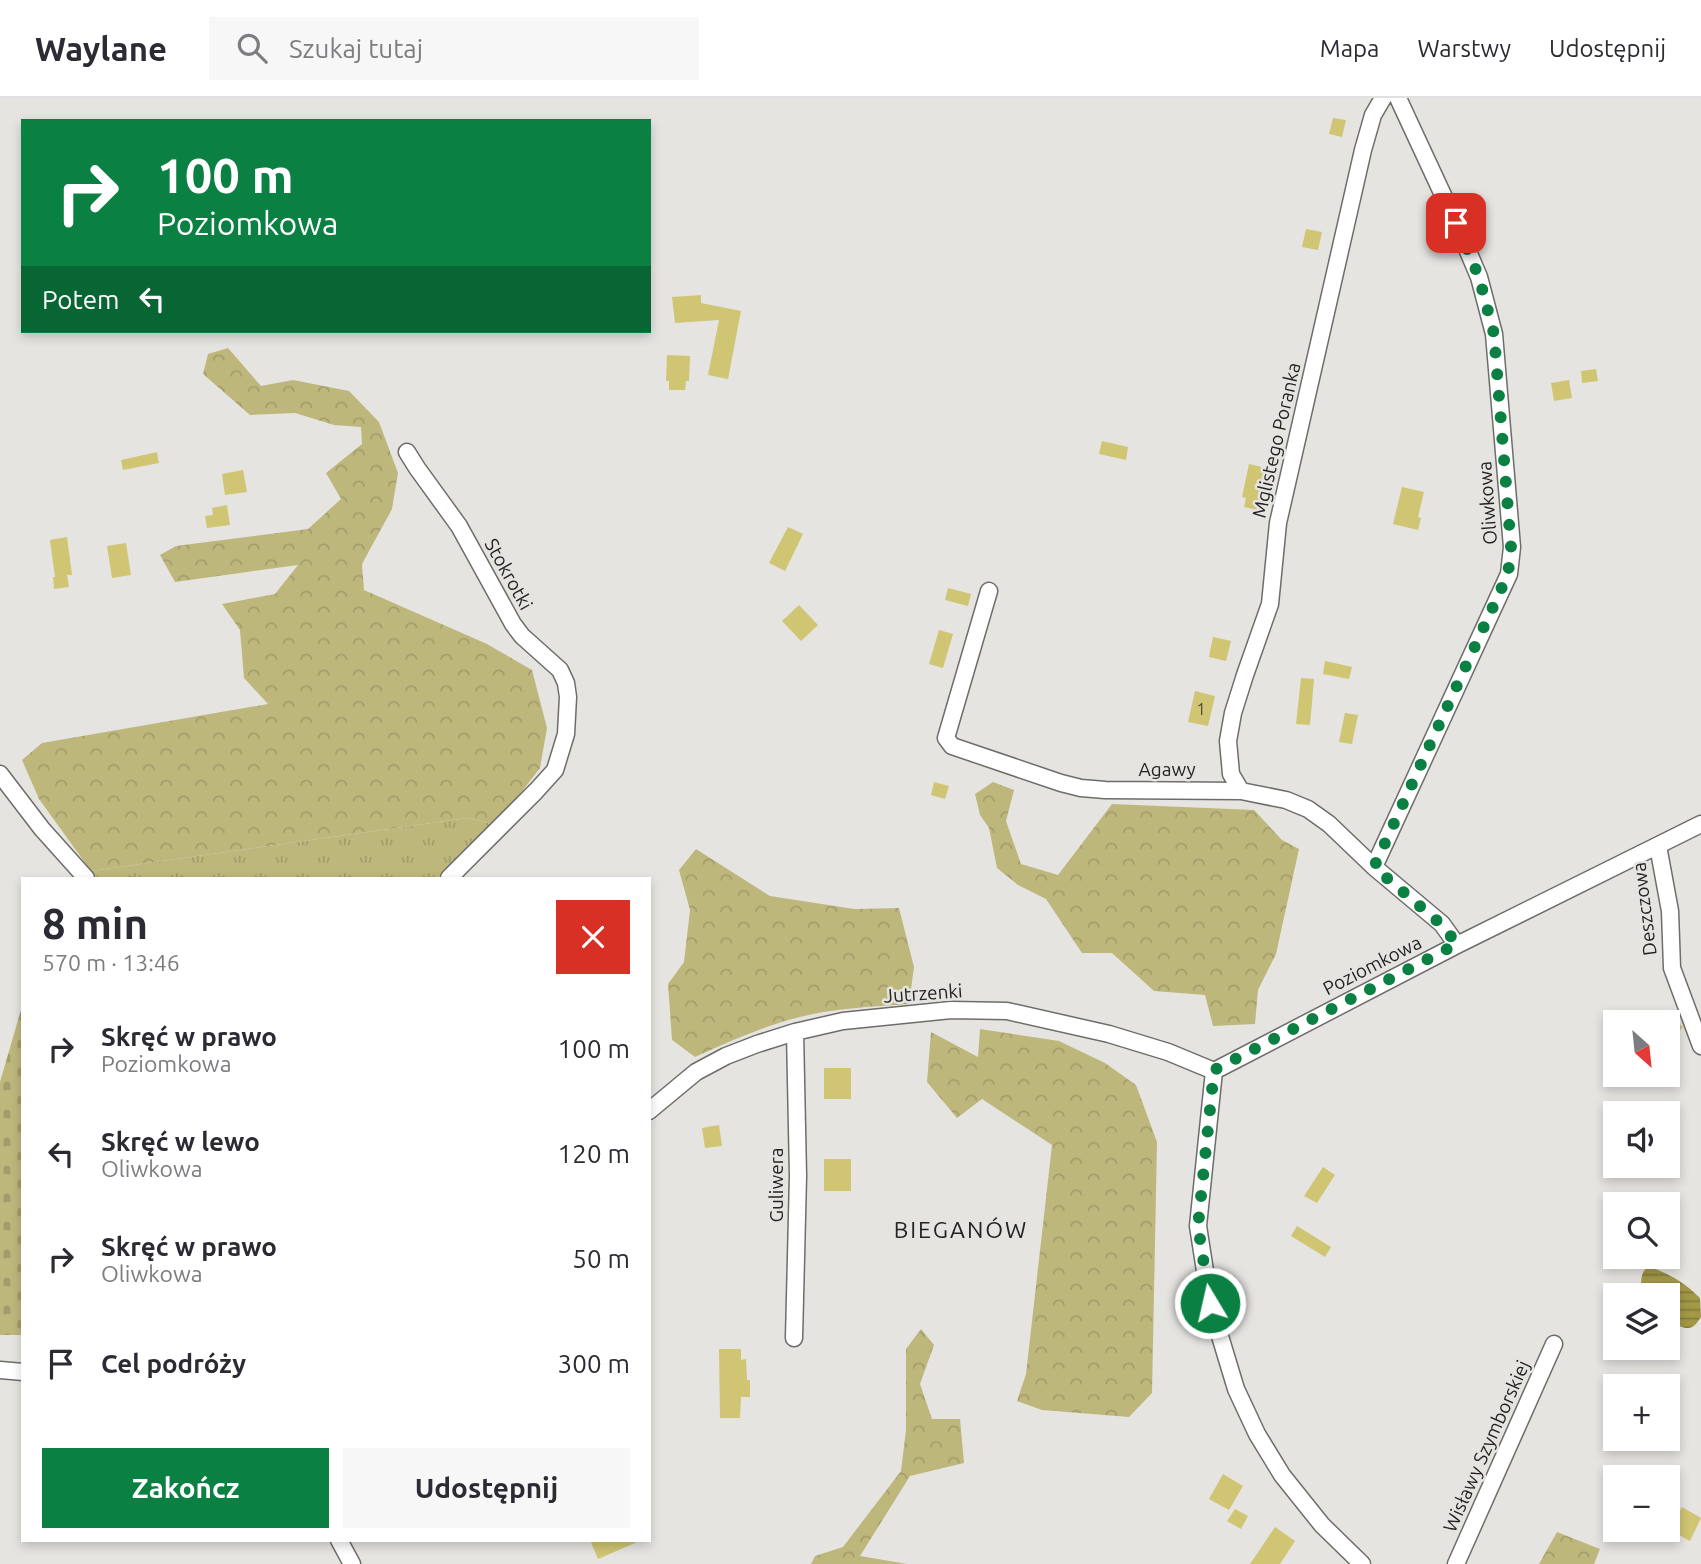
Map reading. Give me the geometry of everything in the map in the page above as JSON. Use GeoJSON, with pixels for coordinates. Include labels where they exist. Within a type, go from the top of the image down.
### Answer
{"type":"FeatureCollection","features":[{"type":"Feature","properties":{"kind":"street","name":"Mglistego Poranka"},"geometry":{"type":"LineString","coordinates":[[1241,791],[1231,774],[1227,741],[1245,675],[1270,604],[1278,523],[1363,150],[1373,115],[1383,98]]}},
{"type":"Feature","properties":{"kind":"street","name":"Oliwkowa"},"geometry":{"type":"LineString","coordinates":[[1374,867],[1508,574],[1511,547],[1494,334],[1479,277],[1398,98]]}},
{"type":"Feature","properties":{"kind":"street","name":"Stokrotki"},"geometry":{"type":"LineString","coordinates":[[407,452],[459,526],[513,624],[560,670],[566,682],[568,697],[566,734],[555,770],[450,877]]}},
{"type":"Feature","properties":{"kind":"street","name":"Agawy"},"geometry":{"type":"LineString","coordinates":[[989,591],[946,738],[952,747],[1081,788],[1241,791],[1286,800],[1308,809],[1329,824],[1374,867]]}},
{"type":"Feature","properties":{"kind":"street"},"geometry":{"type":"LineString","coordinates":[[0,774],[41,829],[85,877]]}},
{"type":"Feature","properties":{"kind":"street","name":"Poziomkowa"},"geometry":{"type":"LineString","coordinates":[[1214,1070],[1457,944],[1701,824]]}},
{"type":"Feature","properties":{"kind":"street","name":"Deszczowa"},"geometry":{"type":"LineString","coordinates":[[1658,846],[1670,911],[1672,968],[1701,1046]]}},
{"type":"Feature","properties":{"kind":"street"},"geometry":{"type":"LineString","coordinates":[[1374,867],[1441,924],[1457,944]]}},
{"type":"Feature","properties":{"kind":"street","name":"Jutrzenki"},"geometry":{"type":"LineString","coordinates":[[651,1109],[696,1072],[726,1056],[795,1032],[843,1021],[951,1010],[1007,1011],[1109,1034],[1168,1052],[1214,1070]]}},
{"type":"Feature","properties":{"kind":"street","name":"Guliwera"},"geometry":{"type":"LineString","coordinates":[[794,1338],[798,1176],[795,1032]]}},
{"type":"Feature","properties":{"kind":"street"},"geometry":{"type":"LineString","coordinates":[[1214,1070],[1198,1226],[1210,1303],[1236,1389],[1257,1434],[1282,1475],[1322,1525],[1362,1564]]}},
{"type":"Feature","properties":{"kind":"street","name":"Wisławy Szymborskiej"},"geometry":{"type":"LineString","coordinates":[[1456,1564],[1554,1344]]}},
{"type":"Feature","properties":{"kind":"street"},"geometry":{"type":"LineString","coordinates":[[0,1370],[21,1372]]}},
{"type":"Feature","properties":{"kind":"street"},"geometry":{"type":"LineString","coordinates":[[340,1542],[352,1564]]}},
{"type":"Feature","properties":{"kind":"green space"},"geometry":{"type":"Polygon","coordinates":[[[228,348],[261,386],[293,380],[349,391],[379,422],[398,473],[392,509],[362,564],[364,590],[487,644],[532,670],[547,728],[540,768],[496,825],[467,818],[91,871],[39,799],[22,760],[42,743],[268,704],[244,678],[240,630],[222,604],[275,594],[298,565],[175,582],[160,555],[176,546],[308,529],[341,499],[326,473],[362,444],[361,427],[334,425],[295,413],[250,415],[203,374],[208,354],[228,348]]]}},
{"type":"Feature","properties":{"kind":"green space"},"geometry":{"type":"Polygon","coordinates":[[[993,782],[1014,790],[1006,821],[1021,864],[1058,875],[1112,804],[1254,810],[1282,840],[1299,849],[1276,954],[1258,990],[1255,1024],[1213,1026],[1205,995],[1154,991],[1112,953],[1082,953],[1046,899],[1018,885],[997,868],[989,828],[980,815],[975,794],[993,782]]]}},
{"type":"Feature","properties":{"kind":"green space"},"geometry":{"type":"Polygon","coordinates":[[[467,818],[496,825],[444,877],[96,877],[91,871],[467,818]]]}},
{"type":"Feature","properties":{"kind":"green space"},"geometry":{"type":"Polygon","coordinates":[[[696,849],[770,896],[854,909],[899,908],[914,967],[909,1004],[838,1010],[796,1018],[757,1030],[695,1057],[672,1040],[668,984],[684,962],[690,910],[679,870],[696,849]]]}},
{"type":"Feature","properties":{"kind":"green space"},"geometry":{"type":"Polygon","coordinates":[[[21,1010],[21,1335],[0,1335],[0,1082],[21,1010]]]}},
{"type":"Feature","properties":{"kind":"green space"},"geometry":{"type":"Polygon","coordinates":[[[980,1029],[1059,1041],[1105,1063],[1136,1085],[1157,1142],[1152,1393],[1129,1417],[1042,1410],[1017,1401],[1026,1374],[1052,1145],[982,1099],[957,1118],[927,1082],[931,1032],[978,1057],[980,1029]]]}},
{"type":"Feature","properties":{"kind":"green space"},"geometry":{"type":"Polygon","coordinates":[[[921,1329],[934,1345],[920,1384],[932,1419],[960,1419],[964,1463],[910,1476],[860,1556],[907,1564],[811,1564],[815,1556],[843,1547],[901,1471],[906,1430],[906,1349],[921,1329]]]}},
{"type":"Feature","properties":{"kind":"green space"},"geometry":{"type":"Polygon","coordinates":[[[1557,1532],[1600,1549],[1594,1564],[1539,1564],[1557,1532]]]}},
{"type":"Feature","properties":{"kind":"shaded area"},"geometry":{"type":"Polygon","coordinates":[[[1646,1269],[1655,1269],[1676,1279],[1689,1288],[1700,1298],[1701,1317],[1697,1323],[1690,1328],[1680,1326],[1680,1283],[1641,1283],[1646,1269]]]}},
{"type":"Feature","properties":{"kind":"building"},"geometry":{"type":"Polygon","coordinates":[[[1333,118],[1346,120],[1342,137],[1329,134],[1333,118]]]}},
{"type":"Feature","properties":{"kind":"building"},"geometry":{"type":"Polygon","coordinates":[[[1306,229],[1322,232],[1318,250],[1302,247],[1306,229]]]}},
{"type":"Feature","properties":{"kind":"building"},"geometry":{"type":"Polygon","coordinates":[[[701,295],[701,303],[741,311],[728,379],[708,375],[719,320],[675,323],[672,297],[701,295]]]}},
{"type":"Feature","properties":{"kind":"building"},"geometry":{"type":"Polygon","coordinates":[[[667,355],[690,356],[689,381],[686,381],[685,390],[669,390],[669,381],[666,381],[667,355]]]}},
{"type":"Feature","properties":{"kind":"building"},"geometry":{"type":"Polygon","coordinates":[[[1596,369],[1598,381],[1582,383],[1581,371],[1596,369]]]}},
{"type":"Feature","properties":{"kind":"building"},"geometry":{"type":"Polygon","coordinates":[[[1569,380],[1572,398],[1554,401],[1551,383],[1569,380]]]}},
{"type":"Feature","properties":{"kind":"building"},"geometry":{"type":"Polygon","coordinates":[[[1102,441],[1128,447],[1126,460],[1099,454],[1102,441]]]}},
{"type":"Feature","properties":{"kind":"building"},"geometry":{"type":"Polygon","coordinates":[[[157,452],[159,463],[123,470],[121,460],[157,452]]]}},
{"type":"Feature","properties":{"kind":"building"},"geometry":{"type":"Polygon","coordinates":[[[1249,464],[1270,469],[1263,502],[1260,501],[1258,510],[1244,507],[1246,498],[1242,497],[1249,464]]]}},
{"type":"Feature","properties":{"kind":"building"},"geometry":{"type":"Polygon","coordinates":[[[243,470],[247,492],[225,495],[222,474],[243,470]]]}},
{"type":"Feature","properties":{"kind":"building"},"geometry":{"type":"Polygon","coordinates":[[[1402,487],[1424,492],[1418,530],[1393,524],[1402,487]]]}},
{"type":"Feature","properties":{"kind":"building"},"geometry":{"type":"Polygon","coordinates":[[[227,505],[230,525],[207,528],[205,516],[213,515],[212,508],[227,505]]]}},
{"type":"Feature","properties":{"kind":"building"},"geometry":{"type":"Polygon","coordinates":[[[788,527],[803,534],[785,571],[769,563],[788,527]]]}},
{"type":"Feature","properties":{"kind":"building"},"geometry":{"type":"Polygon","coordinates":[[[67,537],[72,575],[67,575],[69,587],[54,589],[50,540],[67,537]]]}},
{"type":"Feature","properties":{"kind":"building"},"geometry":{"type":"Polygon","coordinates":[[[126,543],[131,575],[112,578],[107,546],[126,543]]]}},
{"type":"Feature","properties":{"kind":"building"},"geometry":{"type":"Polygon","coordinates":[[[948,588],[971,594],[968,606],[945,600],[948,588]]]}},
{"type":"Feature","properties":{"kind":"building"},"geometry":{"type":"Polygon","coordinates":[[[799,605],[818,625],[801,641],[782,621],[799,605]]]}},
{"type":"Feature","properties":{"kind":"building"},"geometry":{"type":"Polygon","coordinates":[[[939,630],[953,634],[943,668],[929,664],[939,630]]]}},
{"type":"Feature","properties":{"kind":"building"},"geometry":{"type":"Polygon","coordinates":[[[1213,637],[1231,641],[1226,661],[1209,657],[1213,637]]]}},
{"type":"Feature","properties":{"kind":"building"},"geometry":{"type":"Polygon","coordinates":[[[1325,661],[1352,667],[1349,679],[1323,674],[1325,661]]]}},
{"type":"Feature","properties":{"kind":"building"},"geometry":{"type":"Polygon","coordinates":[[[1301,678],[1314,679],[1310,725],[1296,724],[1301,678]]]}},
{"type":"Feature","properties":{"kind":"building"},"geometry":{"type":"Polygon","coordinates":[[[1195,691],[1215,696],[1208,726],[1188,722],[1195,691]]]}},
{"type":"Feature","properties":{"kind":"building"},"geometry":{"type":"Polygon","coordinates":[[[1345,713],[1358,715],[1352,744],[1339,742],[1345,713]]]}},
{"type":"Feature","properties":{"kind":"building"},"geometry":{"type":"Polygon","coordinates":[[[934,782],[949,786],[945,799],[931,795],[934,782]]]}},
{"type":"Feature","properties":{"kind":"building"},"geometry":{"type":"Polygon","coordinates":[[[824,1068],[851,1068],[851,1099],[824,1099],[824,1068]]]}},
{"type":"Feature","properties":{"kind":"building"},"geometry":{"type":"Polygon","coordinates":[[[719,1125],[722,1146],[705,1148],[702,1128],[719,1125]]]}},
{"type":"Feature","properties":{"kind":"building"},"geometry":{"type":"Polygon","coordinates":[[[824,1159],[851,1159],[851,1191],[824,1191],[824,1159]]]}},
{"type":"Feature","properties":{"kind":"building"},"geometry":{"type":"Polygon","coordinates":[[[1323,1167],[1335,1175],[1317,1203],[1304,1196],[1323,1167]]]}},
{"type":"Feature","properties":{"kind":"building"},"geometry":{"type":"Polygon","coordinates":[[[1297,1226],[1331,1247],[1325,1257],[1291,1236],[1297,1226]]]}},
{"type":"Feature","properties":{"kind":"building"},"geometry":{"type":"Polygon","coordinates":[[[719,1349],[741,1349],[741,1360],[746,1359],[750,1397],[741,1397],[740,1418],[720,1418],[719,1349]]]}},
{"type":"Feature","properties":{"kind":"building"},"geometry":{"type":"Polygon","coordinates":[[[1223,1474],[1243,1486],[1229,1510],[1209,1499],[1223,1474]]]}},
{"type":"Feature","properties":{"kind":"building"},"geometry":{"type":"Polygon","coordinates":[[[1682,1507],[1701,1518],[1690,1541],[1680,1536],[1682,1507]]]}},
{"type":"Feature","properties":{"kind":"building"},"geometry":{"type":"Polygon","coordinates":[[[1235,1509],[1248,1516],[1241,1529],[1227,1521],[1235,1509]]]}},
{"type":"Feature","properties":{"kind":"building"},"geometry":{"type":"Polygon","coordinates":[[[1275,1527],[1295,1541],[1280,1564],[1250,1564],[1275,1527]]]}},
{"type":"Feature","properties":{"kind":"building"},"geometry":{"type":"Polygon","coordinates":[[[591,1542],[637,1542],[598,1559],[591,1542]]]}},
{"type":"Feature","properties":{"kind":"district","name":"BIEGANÓW"},"geometry":{"type":"Point","coordinates":[961,1230]}},
{"type":"Feature","properties":{"kind":"route"},"geometry":{"type":"LineString","coordinates":[[1210,1303],[1198,1226],[1214,1070],[1457,944],[1441,924],[1374,867],[1508,574],[1511,547],[1494,334],[1479,277],[1456,223]]}}]}
